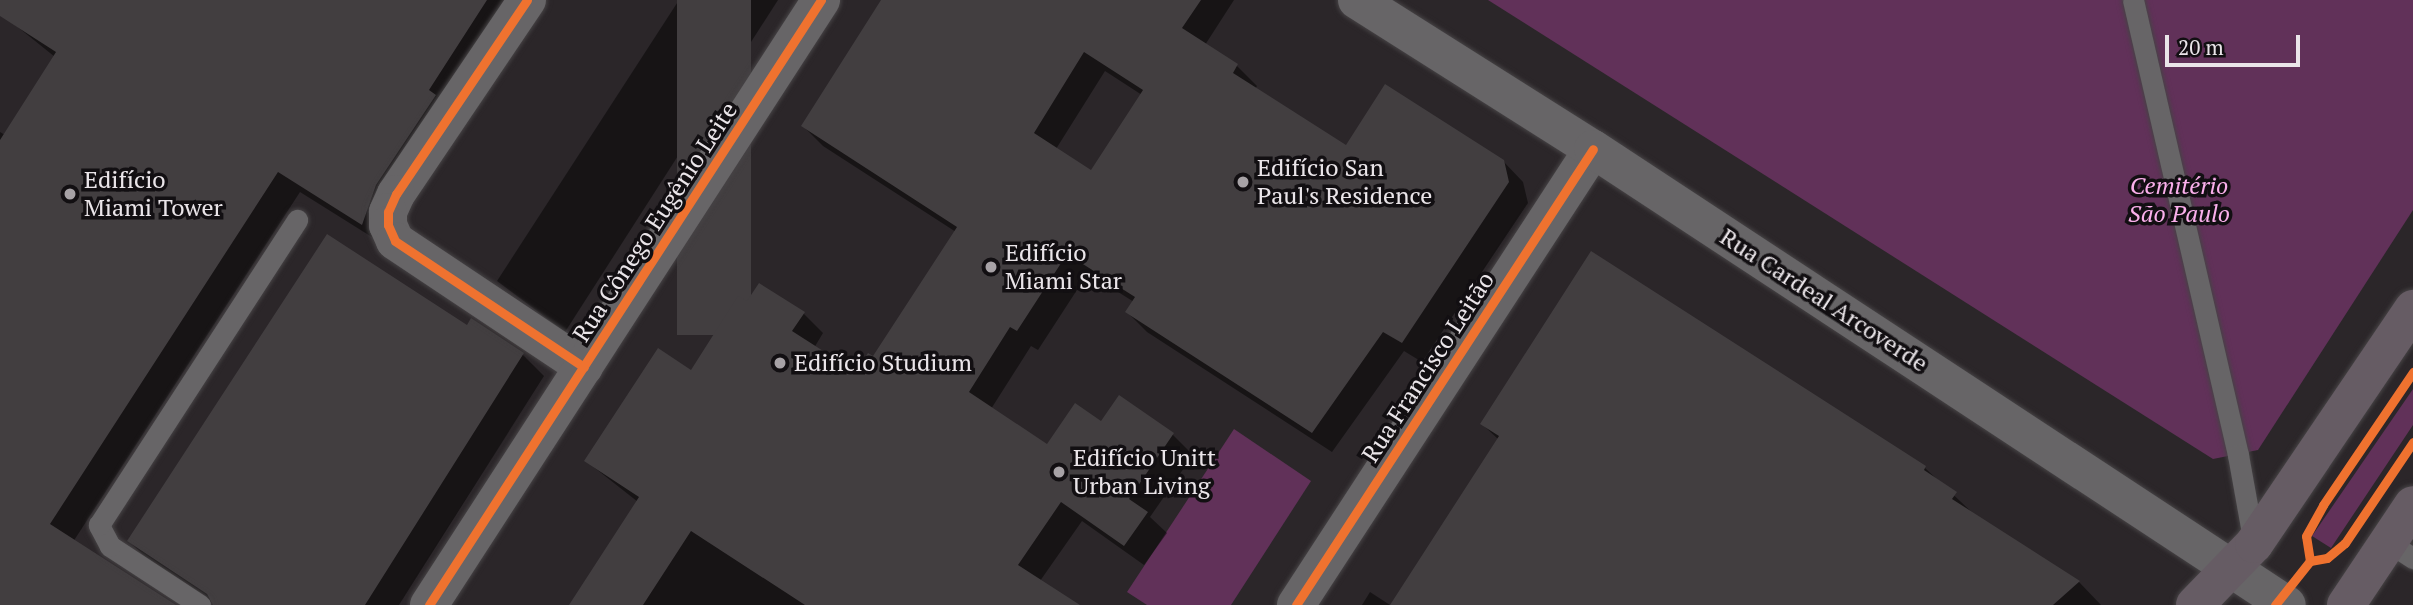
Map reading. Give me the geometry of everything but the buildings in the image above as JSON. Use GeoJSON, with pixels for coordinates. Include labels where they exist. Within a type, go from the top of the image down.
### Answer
{"type":"FeatureCollection","features":[{"type":"Feature","properties":{"kind":"main road"},"geometry":{"type":"LineString","coordinates":[[2195,605],[2243,556],[2413,309]]}},
{"type":"Feature","properties":{"kind":"main road"},"geometry":{"type":"LineString","coordinates":[[2346,605],[2400,550],[2413,505]]}},
{"type":"Feature","properties":{"kind":"street"},"geometry":{"type":"LineString","coordinates":[[527,0],[397,194],[387,212],[388,225],[396,241],[584,367]]}},
{"type":"Feature","properties":{"kind":"street","name":"Rua Cônego Eugênio Leite"},"geometry":{"type":"LineString","coordinates":[[429,605],[821,0]]}},
{"type":"Feature","properties":{"kind":"street","name":"Rua Cardeal Arcoverde"},"geometry":{"type":"LineString","coordinates":[[1357,0],[2243,556],[2287,605]]}},
{"type":"Feature","properties":{"kind":"street","name":"Rua Francisco Leitão"},"geometry":{"type":"LineString","coordinates":[[1296,605],[1593,149]]}},
{"type":"Feature","properties":{"kind":"lane"},"geometry":{"type":"LineString","coordinates":[[2133,0],[2238,454],[2243,556]]}},
{"type":"Feature","properties":{"kind":"lane"},"geometry":{"type":"LineString","coordinates":[[200,605],[110,546],[99,525],[297,220]]}},
{"type":"Feature","properties":{"kind":"green space","name":"Cemitério São Paulo"},"geometry":{"type":"Polygon","coordinates":[[[1488,0],[2413,0],[2413,210],[2258,450],[2213,459],[1488,0]]]}},
{"type":"Feature","properties":{"kind":"green space"},"geometry":{"type":"Polygon","coordinates":[[[2413,389],[2413,425],[2331,548],[2312,536],[2413,389]]]}},
{"type":"Feature","properties":{"kind":"green space"},"geometry":{"type":"Polygon","coordinates":[[[1234,429],[1311,481],[1231,605],[1147,605],[1127,592],[1234,429]]]}},
{"type":"Feature","properties":{"kind":"cycle path"},"geometry":{"type":"LineString","coordinates":[[527,0],[396,194],[388,212],[388,225],[395,241],[584,367]]}},
{"type":"Feature","properties":{"kind":"cycle path"},"geometry":{"type":"LineString","coordinates":[[429,605],[821,0]]}},
{"type":"Feature","properties":{"kind":"cycle path"},"geometry":{"type":"LineString","coordinates":[[1296,605],[1593,149]]}},
{"type":"Feature","properties":{"kind":"cycle path"},"geometry":{"type":"LineString","coordinates":[[2310,561],[2306,536],[2323,505],[2413,372]]}},
{"type":"Feature","properties":{"kind":"cycle path"},"geometry":{"type":"LineString","coordinates":[[2275,605],[2310,561],[2327,558],[2345,543],[2413,442]]}},
{"type":"Feature","properties":{"kind":"place","name":"Edifício San Paul's Residence"},"geometry":{"type":"Point","coordinates":[1243,182]}},
{"type":"Feature","properties":{"kind":"place","name":"Edifício Miami Tower"},"geometry":{"type":"Point","coordinates":[70,194]}},
{"type":"Feature","properties":{"kind":"place","name":"Edifício Miami Star"},"geometry":{"type":"Point","coordinates":[991,267]}},
{"type":"Feature","properties":{"kind":"place","name":"Edifício Studium"},"geometry":{"type":"Point","coordinates":[780,363]}},
{"type":"Feature","properties":{"kind":"place","name":"Edifício Unitt Urban Living"},"geometry":{"type":"Point","coordinates":[1059,472]}}]}
